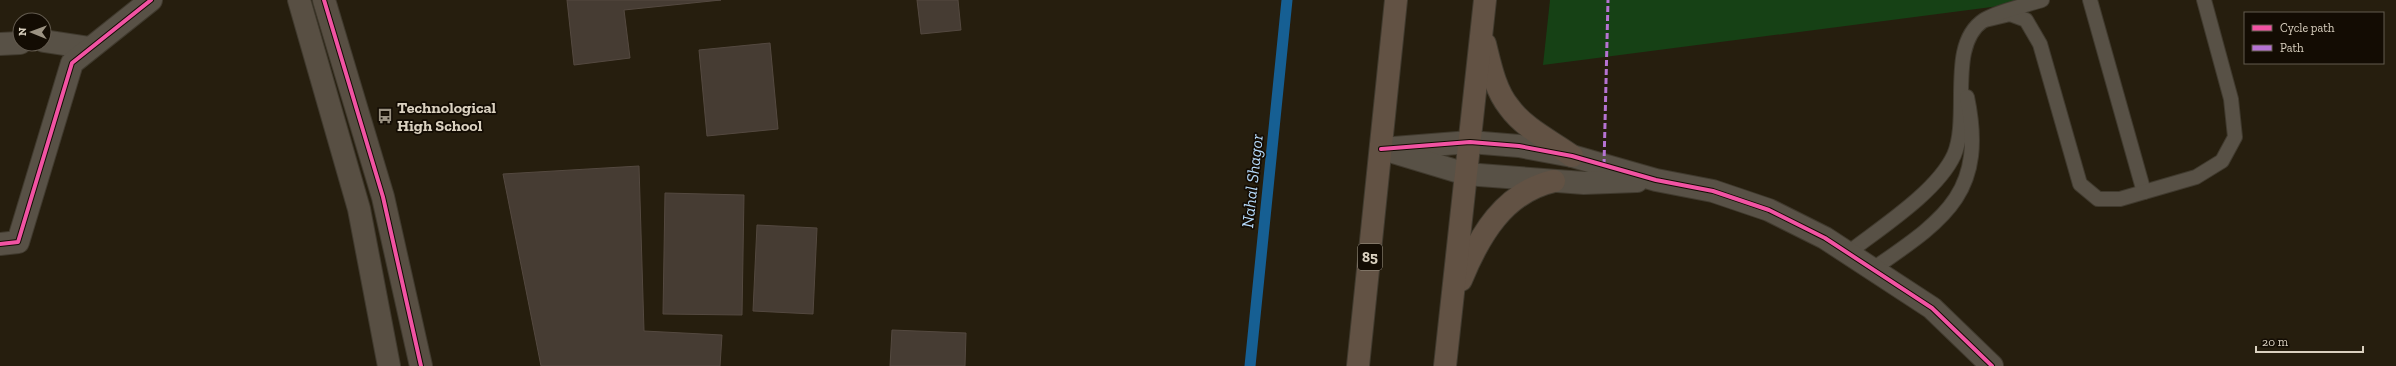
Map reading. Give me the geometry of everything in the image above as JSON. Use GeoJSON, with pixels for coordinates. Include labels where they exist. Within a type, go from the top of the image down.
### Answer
{"type":"FeatureCollection","features":[{"type":"Feature","properties":{"kind":"highway","name":"85"},"geometry":{"type":"LineString","coordinates":[[1358,366],[1396,0]]}},
{"type":"Feature","properties":{"kind":"highway"},"geometry":{"type":"LineString","coordinates":[[1445,366],[1485,0]]}},
{"type":"Feature","properties":{"kind":"highway"},"geometry":{"type":"LineString","coordinates":[[1482,29],[1489,63],[1508,107],[1524,123],[1572,156]]}},
{"type":"Feature","properties":{"kind":"highway"},"geometry":{"type":"LineString","coordinates":[[1453,302],[1482,235],[1494,219],[1526,193],[1554,181]]}},
{"type":"Feature","properties":{"kind":"street"},"geometry":{"type":"LineString","coordinates":[[0,244],[18,242],[72,63],[151,0]]}},
{"type":"Feature","properties":{"kind":"street"},"geometry":{"type":"LineString","coordinates":[[299,0],[359,209],[389,366]]}},
{"type":"Feature","properties":{"kind":"street"},"geometry":{"type":"LineString","coordinates":[[324,0],[383,197],[421,366]]}},
{"type":"Feature","properties":{"kind":"street"},"geometry":{"type":"LineString","coordinates":[[52,42],[90,48]]}},
{"type":"Feature","properties":{"kind":"street"},"geometry":{"type":"LineString","coordinates":[[0,44],[12,43]]}},
{"type":"Feature","properties":{"kind":"street"},"geometry":{"type":"LineString","coordinates":[[1381,149],[1470,142],[1519,146],[1572,156],[1656,180],[1713,191],[1769,210],[1824,238],[1932,308],[1992,366]]}},
{"type":"Feature","properties":{"kind":"street"},"geometry":{"type":"LineString","coordinates":[[1381,149],[1466,174],[1584,183],[1656,180]]}},
{"type":"Feature","properties":{"kind":"lane"},"geometry":{"type":"LineString","coordinates":[[1848,253],[1907,208],[1934,183],[1954,154],[1961,120],[1962,71],[1968,35],[1985,20],[2042,0]]}},
{"type":"Feature","properties":{"kind":"lane"},"geometry":{"type":"LineString","coordinates":[[2090,0],[2144,192]]}},
{"type":"Feature","properties":{"kind":"lane"},"geometry":{"type":"LineString","coordinates":[[1985,20],[2010,14],[2026,20],[2040,44],[2080,184],[2098,199],[2120,199],[2196,177],[2222,161],[2235,137],[2231,99],[2204,0]]}},
{"type":"Feature","properties":{"kind":"lane"},"geometry":{"type":"LineString","coordinates":[[1873,269],[1924,234],[1956,201],[1971,168],[1973,126],[1962,71]]}},
{"type":"Feature","properties":{"kind":"green space"},"geometry":{"type":"Polygon","coordinates":[[[1550,0],[2046,0],[1543,65],[1550,0]]]}},
{"type":"Feature","properties":{"kind":"building"},"geometry":{"type":"Polygon","coordinates":[[[567,0],[721,0],[624,10],[630,58],[574,65],[567,0]]]}},
{"type":"Feature","properties":{"kind":"building"},"geometry":{"type":"Polygon","coordinates":[[[917,0],[958,0],[961,30],[921,34],[917,0]]]}},
{"type":"Feature","properties":{"kind":"building"},"geometry":{"type":"Polygon","coordinates":[[[770,43],[778,129],[707,136],[699,50],[770,43]]]}},
{"type":"Feature","properties":{"kind":"building"},"geometry":{"type":"Polygon","coordinates":[[[639,166],[644,331],[722,335],[720,366],[541,366],[503,174],[639,166]]]}},
{"type":"Feature","properties":{"kind":"building"},"geometry":{"type":"Polygon","coordinates":[[[665,193],[744,195],[742,315],[663,314],[665,193]]]}},
{"type":"Feature","properties":{"kind":"building"},"geometry":{"type":"Polygon","coordinates":[[[757,225],[817,228],[813,314],[753,311],[757,225]]]}},
{"type":"Feature","properties":{"kind":"building"},"geometry":{"type":"Polygon","coordinates":[[[892,330],[966,333],[965,366],[890,366],[892,330]]]}},
{"type":"Feature","properties":{"kind":"waterway","name":"Nahal Shagor"},"geometry":{"type":"LineString","coordinates":[[1250,366],[1287,0]]}},
{"type":"Feature","properties":{"kind":"marked path"},"geometry":{"type":"LineString","coordinates":[[1604,165],[1608,0]]}},
{"type":"Feature","properties":{"kind":"cycle path"},"geometry":{"type":"LineString","coordinates":[[0,244],[18,242],[72,63],[151,0]]}},
{"type":"Feature","properties":{"kind":"cycle path"},"geometry":{"type":"LineString","coordinates":[[324,0],[383,197],[421,366]]}},
{"type":"Feature","properties":{"kind":"cycle path"},"geometry":{"type":"LineString","coordinates":[[1381,149],[1470,142],[1519,146],[1572,156],[1656,180],[1713,191],[1769,210],[1825,238],[1932,308],[1992,366]]}},
{"type":"Feature","properties":{"kind":"place","name":"Technological High School"},"geometry":{"type":"Point","coordinates":[385,116]}}]}
